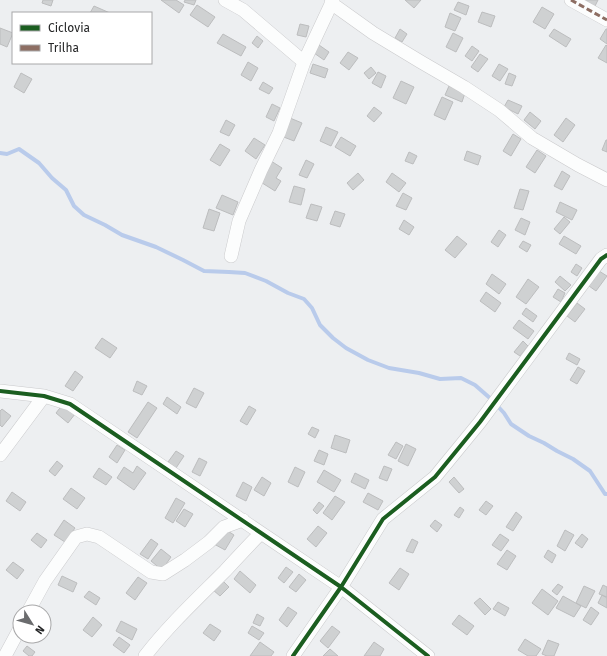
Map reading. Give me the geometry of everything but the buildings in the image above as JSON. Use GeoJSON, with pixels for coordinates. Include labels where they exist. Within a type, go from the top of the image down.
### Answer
{"type":"FeatureCollection","features":[{"type":"Feature","properties":{"kind":"street"},"geometry":{"type":"LineString","coordinates":[[225,0],[243,10],[304,62]]}},
{"type":"Feature","properties":{"kind":"street"},"geometry":{"type":"LineString","coordinates":[[571,0],[607,20]]}},
{"type":"Feature","properties":{"kind":"street"},"geometry":{"type":"LineString","coordinates":[[231,256],[239,221],[261,170],[279,134],[304,62],[332,2],[373,33],[464,87],[499,110],[532,138],[607,180]]}},
{"type":"Feature","properties":{"kind":"street"},"geometry":{"type":"LineString","coordinates":[[293,656],[341,587],[383,519],[436,477],[480,422],[601,259],[607,255]]}},
{"type":"Feature","properties":{"kind":"street"},"geometry":{"type":"LineString","coordinates":[[0,391],[44,396],[70,404],[341,587],[428,656]]}},
{"type":"Feature","properties":{"kind":"street"},"geometry":{"type":"LineString","coordinates":[[0,455],[44,396]]}},
{"type":"Feature","properties":{"kind":"street"},"geometry":{"type":"LineString","coordinates":[[32,604],[44,581],[76,538],[87,534],[99,537],[151,572],[163,574],[209,542],[224,527],[243,520]]}},
{"type":"Feature","properties":{"kind":"street"},"geometry":{"type":"LineString","coordinates":[[145,656],[155,642],[261,533]]}},
{"type":"Feature","properties":{"kind":"street"},"geometry":{"type":"LineString","coordinates":[[5,656],[12,643]]}},
{"type":"Feature","properties":{"kind":"waterway"},"geometry":{"type":"LineString","coordinates":[[0,153],[7,154],[19,149],[39,163],[52,178],[66,190],[74,206],[84,215],[122,235],[156,247],[204,271],[245,273],[304,299],[312,308],[320,325],[333,338],[346,348],[368,360],[389,368],[419,373],[440,379],[461,378],[475,385],[504,413],[511,424],[529,436],[573,459],[590,471],[605,494],[607,494]]}},
{"type":"Feature","properties":{"kind":"marked path"},"geometry":{"type":"LineString","coordinates":[[571,0],[607,20]]}},
{"type":"Feature","properties":{"kind":"cycle path"},"geometry":{"type":"LineString","coordinates":[[293,656],[341,587],[383,519],[435,477],[480,422],[601,259],[607,255]]}},
{"type":"Feature","properties":{"kind":"cycle path"},"geometry":{"type":"LineString","coordinates":[[0,391],[44,396],[70,404],[341,587],[428,656]]}}]}
